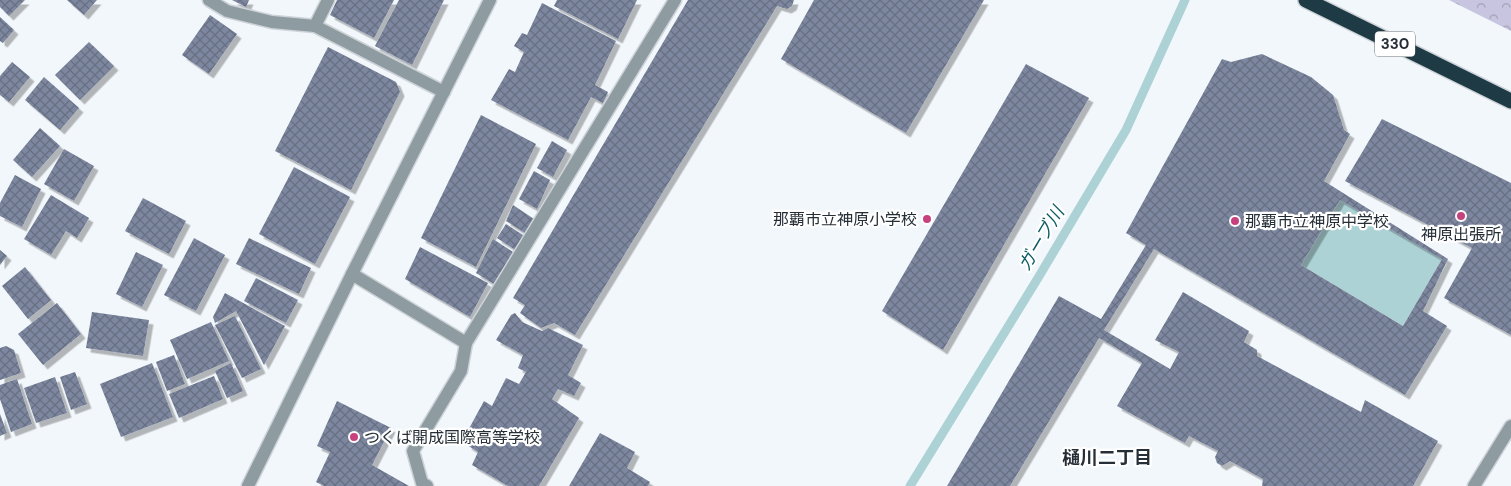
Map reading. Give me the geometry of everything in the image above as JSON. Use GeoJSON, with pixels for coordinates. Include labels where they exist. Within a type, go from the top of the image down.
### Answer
{"type":"FeatureCollection","features":[{"type":"Feature","properties":{"kind":"highway","name":"330"},"geometry":{"type":"LineString","coordinates":[[1306,0],[1511,101]]}},
{"type":"Feature","properties":{"kind":"street"},"geometry":{"type":"LineString","coordinates":[[209,0],[227,11],[272,22],[315,26],[444,92]]}},
{"type":"Feature","properties":{"kind":"street"},"geometry":{"type":"LineString","coordinates":[[315,26],[328,0]]}},
{"type":"Feature","properties":{"kind":"street"},"geometry":{"type":"LineString","coordinates":[[248,486],[490,0]]}},
{"type":"Feature","properties":{"kind":"street"},"geometry":{"type":"LineString","coordinates":[[427,486],[422,483],[412,451],[461,371],[466,343],[675,0]]}},
{"type":"Feature","properties":{"kind":"street"},"geometry":{"type":"LineString","coordinates":[[352,274],[466,343]]}},
{"type":"Feature","properties":{"kind":"street"},"geometry":{"type":"LineString","coordinates":[[1474,486],[1511,426]]}},
{"type":"Feature","properties":{"kind":"green space"},"geometry":{"type":"Polygon","coordinates":[[[1449,0],[1511,0],[1511,31],[1449,0]]]}},
{"type":"Feature","properties":{"kind":"water"},"geometry":{"type":"Polygon","coordinates":[[[1340,200],[1442,259],[1403,326],[1301,265],[1340,200]]]}},
{"type":"Feature","properties":{"kind":"building"},"geometry":{"type":"Polygon","coordinates":[[[0,0],[25,0],[9,16],[0,7],[0,0]]]}},
{"type":"Feature","properties":{"kind":"building"},"geometry":{"type":"Polygon","coordinates":[[[67,0],[97,0],[84,15],[67,0]]]}},
{"type":"Feature","properties":{"kind":"building"},"geometry":{"type":"Polygon","coordinates":[[[232,0],[249,0],[246,7],[232,0]]]}},
{"type":"Feature","properties":{"kind":"building"},"geometry":{"type":"Polygon","coordinates":[[[337,0],[394,0],[374,38],[330,15],[337,0]]]}},
{"type":"Feature","properties":{"kind":"building"},"geometry":{"type":"Polygon","coordinates":[[[399,0],[444,0],[412,65],[375,46],[399,0]]]}},
{"type":"Feature","properties":{"kind":"building"},"geometry":{"type":"Polygon","coordinates":[[[557,0],[637,0],[618,39],[554,6],[557,0]]]}},
{"type":"Feature","properties":{"kind":"building"},"geometry":{"type":"Polygon","coordinates":[[[688,0],[794,0],[792,6],[787,9],[777,6],[575,335],[554,323],[541,328],[520,313],[525,305],[513,298],[688,0]]]}},
{"type":"Feature","properties":{"kind":"building"},"geometry":{"type":"Polygon","coordinates":[[[814,0],[984,0],[906,133],[781,59],[814,0]]]}},
{"type":"Feature","properties":{"kind":"building"},"geometry":{"type":"Polygon","coordinates":[[[542,3],[616,41],[595,85],[608,92],[603,103],[591,97],[568,140],[491,100],[509,69],[515,72],[524,52],[514,46],[522,33],[527,35],[542,3]]]}},
{"type":"Feature","properties":{"kind":"building"},"geometry":{"type":"Polygon","coordinates":[[[210,15],[237,34],[209,74],[182,55],[210,15]]]}},
{"type":"Feature","properties":{"kind":"building"},"geometry":{"type":"Polygon","coordinates":[[[0,17],[14,30],[3,43],[0,41],[0,17]]]}},
{"type":"Feature","properties":{"kind":"building"},"geometry":{"type":"Polygon","coordinates":[[[89,42],[114,66],[80,100],[55,75],[89,42]]]}},
{"type":"Feature","properties":{"kind":"building"},"geometry":{"type":"Polygon","coordinates":[[[328,47],[396,82],[400,92],[351,190],[275,151],[328,47]]]}},
{"type":"Feature","properties":{"kind":"building"},"geometry":{"type":"Polygon","coordinates":[[[1262,54],[1311,77],[1333,95],[1344,130],[1350,134],[1324,181],[1448,259],[1423,311],[1447,326],[1405,395],[1154,249],[1104,330],[1170,369],[1179,352],[1155,340],[1183,292],[1249,331],[1244,342],[1257,350],[1257,356],[1361,412],[1365,400],[1438,441],[1413,486],[1262,486],[1263,479],[1230,461],[1222,466],[1217,463],[1215,457],[1218,451],[1189,436],[1185,443],[1117,406],[1142,363],[1099,338],[1010,486],[947,486],[1059,296],[1101,319],[1146,245],[1126,233],[1222,59],[1231,62],[1262,54]],[[1340,200],[1301,265],[1403,326],[1442,259],[1340,200]]]}},
{"type":"Feature","properties":{"kind":"building"},"geometry":{"type":"Polygon","coordinates":[[[12,62],[30,77],[9,102],[0,95],[0,76],[12,62]]]}},
{"type":"Feature","properties":{"kind":"building"},"geometry":{"type":"Polygon","coordinates":[[[1026,64],[1089,98],[943,350],[882,311],[1026,64]]]}},
{"type":"Feature","properties":{"kind":"building"},"geometry":{"type":"Polygon","coordinates":[[[44,77],[79,108],[60,130],[25,100],[44,77]]]}},
{"type":"Feature","properties":{"kind":"building"},"geometry":{"type":"Polygon","coordinates":[[[481,115],[536,144],[476,267],[421,238],[481,115]]]}},
{"type":"Feature","properties":{"kind":"building","name":"神原出張所"},"geometry":{"type":"Polygon","coordinates":[[[1382,119],[1511,183],[1511,335],[1444,298],[1472,248],[1345,181],[1382,119]]]}},
{"type":"Feature","properties":{"kind":"building"},"geometry":{"type":"Polygon","coordinates":[[[40,128],[60,146],[32,177],[13,160],[40,128]]]}},
{"type":"Feature","properties":{"kind":"building"},"geometry":{"type":"Polygon","coordinates":[[[552,141],[567,150],[553,177],[537,168],[552,141]]]}},
{"type":"Feature","properties":{"kind":"building"},"geometry":{"type":"Polygon","coordinates":[[[64,149],[94,166],[74,201],[44,184],[64,149]]]}},
{"type":"Feature","properties":{"kind":"building"},"geometry":{"type":"Polygon","coordinates":[[[294,167],[350,197],[315,264],[259,234],[294,167]]]}},
{"type":"Feature","properties":{"kind":"building"},"geometry":{"type":"Polygon","coordinates":[[[534,171],[550,180],[537,209],[519,199],[534,171]]]}},
{"type":"Feature","properties":{"kind":"building"},"geometry":{"type":"Polygon","coordinates":[[[15,175],[41,189],[22,227],[0,216],[0,203],[15,175]]]}},
{"type":"Feature","properties":{"kind":"building"},"geometry":{"type":"Polygon","coordinates":[[[51,195],[89,218],[77,238],[66,231],[51,255],[24,239],[51,195]]]}},
{"type":"Feature","properties":{"kind":"building"},"geometry":{"type":"Polygon","coordinates":[[[143,198],[186,221],[169,254],[125,231],[143,198]]]}},
{"type":"Feature","properties":{"kind":"building"},"geometry":{"type":"Polygon","coordinates":[[[513,205],[534,219],[525,233],[506,221],[513,205]]]}},
{"type":"Feature","properties":{"kind":"building"},"geometry":{"type":"Polygon","coordinates":[[[506,224],[526,237],[517,251],[497,238],[506,224]]]}},
{"type":"Feature","properties":{"kind":"building"},"geometry":{"type":"Polygon","coordinates":[[[194,238],[225,255],[196,311],[164,295],[194,238]]]}},
{"type":"Feature","properties":{"kind":"building"},"geometry":{"type":"Polygon","coordinates":[[[249,238],[311,268],[299,294],[236,264],[249,238]]]}},
{"type":"Feature","properties":{"kind":"building"},"geometry":{"type":"Polygon","coordinates":[[[493,239],[513,252],[494,284],[476,273],[493,239]]]}},
{"type":"Feature","properties":{"kind":"building"},"geometry":{"type":"Polygon","coordinates":[[[420,247],[488,283],[470,317],[405,279],[420,247]]]}},
{"type":"Feature","properties":{"kind":"building"},"geometry":{"type":"Polygon","coordinates":[[[0,250],[7,256],[0,265],[0,250]]]}},
{"type":"Feature","properties":{"kind":"building"},"geometry":{"type":"Polygon","coordinates":[[[136,252],[163,265],[142,307],[116,294],[136,252]]]}},
{"type":"Feature","properties":{"kind":"building"},"geometry":{"type":"Polygon","coordinates":[[[25,267],[51,300],[28,319],[2,286],[25,267]]]}},
{"type":"Feature","properties":{"kind":"building"},"geometry":{"type":"Polygon","coordinates":[[[256,278],[298,300],[286,323],[244,301],[256,278]]]}},
{"type":"Feature","properties":{"kind":"building"},"geometry":{"type":"Polygon","coordinates":[[[225,293],[285,326],[264,365],[236,311],[215,323],[213,317],[225,293]]]}},
{"type":"Feature","properties":{"kind":"building"},"geometry":{"type":"Polygon","coordinates":[[[57,303],[81,334],[43,365],[18,334],[57,303]]]}},
{"type":"Feature","properties":{"kind":"building"},"geometry":{"type":"Polygon","coordinates":[[[92,312],[149,320],[143,356],[86,348],[92,312]]]}},
{"type":"Feature","properties":{"kind":"building"},"geometry":{"type":"Polygon","coordinates":[[[515,313],[522,322],[542,331],[548,328],[583,345],[568,375],[581,383],[574,396],[558,389],[552,399],[579,418],[539,486],[508,486],[472,465],[478,452],[467,445],[470,439],[465,436],[484,401],[492,406],[506,378],[519,384],[526,372],[518,368],[523,355],[496,340],[511,315],[515,313]]]}},
{"type":"Feature","properties":{"kind":"building"},"geometry":{"type":"Polygon","coordinates":[[[235,316],[261,369],[242,378],[215,325],[235,316]]]}},
{"type":"Feature","properties":{"kind":"building"},"geometry":{"type":"Polygon","coordinates":[[[211,322],[229,361],[187,379],[170,340],[211,322]]]}},
{"type":"Feature","properties":{"kind":"building"},"geometry":{"type":"Polygon","coordinates":[[[6,346],[14,350],[21,373],[0,380],[0,348],[6,346]]]}},
{"type":"Feature","properties":{"kind":"building"},"geometry":{"type":"Polygon","coordinates":[[[174,355],[185,384],[167,391],[156,362],[174,355]]]}},
{"type":"Feature","properties":{"kind":"building"},"geometry":{"type":"Polygon","coordinates":[[[152,363],[173,417],[121,437],[100,384],[152,363]]]}},
{"type":"Feature","properties":{"kind":"building"},"geometry":{"type":"Polygon","coordinates":[[[231,363],[243,391],[227,398],[215,371],[231,363]]]}},
{"type":"Feature","properties":{"kind":"building"},"geometry":{"type":"Polygon","coordinates":[[[75,372],[87,404],[71,410],[60,377],[75,372]]]}},
{"type":"Feature","properties":{"kind":"building"},"geometry":{"type":"Polygon","coordinates":[[[214,376],[223,399],[179,418],[169,394],[214,376]]]}},
{"type":"Feature","properties":{"kind":"building"},"geometry":{"type":"Polygon","coordinates":[[[55,377],[67,413],[36,423],[24,388],[55,377]]]}},
{"type":"Feature","properties":{"kind":"building"},"geometry":{"type":"Polygon","coordinates":[[[17,379],[32,424],[11,432],[0,399],[0,385],[17,379]]]}},
{"type":"Feature","properties":{"kind":"building","name":"つくば開成国際高等学校"},"geometry":{"type":"Polygon","coordinates":[[[337,401],[391,428],[372,465],[409,486],[324,486],[316,482],[330,452],[317,446],[337,401]]]}},
{"type":"Feature","properties":{"kind":"building"},"geometry":{"type":"Polygon","coordinates":[[[0,414],[7,433],[0,436],[0,414]]]}},
{"type":"Feature","properties":{"kind":"building"},"geometry":{"type":"Polygon","coordinates":[[[600,433],[635,452],[627,468],[650,482],[648,486],[569,486],[600,433]]]}},
{"type":"Feature","properties":{"kind":"waterway","name":"ガーブ川"},"geometry":{"type":"LineString","coordinates":[[910,486],[1038,278],[1126,130],[1185,0]]}},
{"type":"Feature","properties":{"kind":"place","name":"神原出張所"},"geometry":{"type":"Point","coordinates":[1461,216]}},
{"type":"Feature","properties":{"kind":"place","name":"那覇市立神原小学校"},"geometry":{"type":"Point","coordinates":[927,219]}},
{"type":"Feature","properties":{"kind":"place","name":"那覇市立神原中学校"},"geometry":{"type":"Point","coordinates":[1235,221]}},
{"type":"Feature","properties":{"kind":"place","name":"つくば開成国際高等学校"},"geometry":{"type":"Point","coordinates":[354,437]}},
{"type":"Feature","properties":{"kind":"district","name":"樋川二丁目"},"geometry":{"type":"Point","coordinates":[1107,458]}}]}
